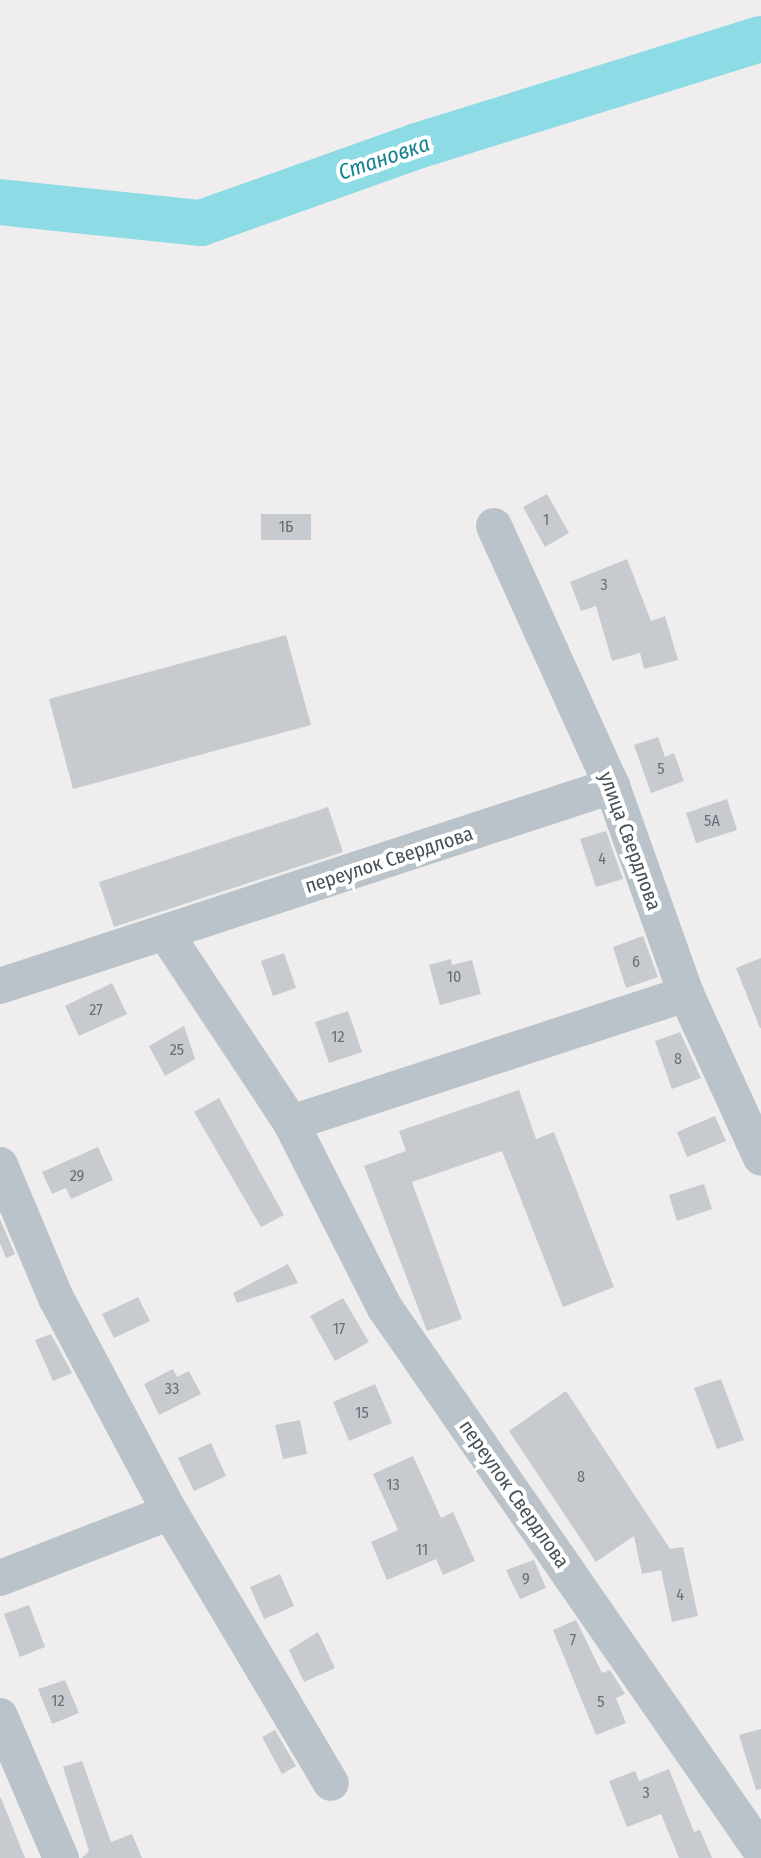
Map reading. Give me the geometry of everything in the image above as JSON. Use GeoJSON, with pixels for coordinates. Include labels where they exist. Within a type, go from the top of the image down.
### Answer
{"type":"FeatureCollection","features":[{"type":"Feature","properties":{"kind":"street","name":"улица Свердлова"},"geometry":{"type":"LineString","coordinates":[[494,526],[612,786],[686,994],[761,1158]]}},
{"type":"Feature","properties":{"kind":"street","name":"переулок Свердлова"},"geometry":{"type":"LineString","coordinates":[[0,986],[612,786]]}},
{"type":"Feature","properties":{"kind":"street","name":"переулок Свердлова"},"geometry":{"type":"LineString","coordinates":[[166,934],[291,1123],[385,1308],[761,1851]]}},
{"type":"Feature","properties":{"kind":"street"},"geometry":{"type":"LineString","coordinates":[[291,1123],[686,994]]}},
{"type":"Feature","properties":{"kind":"street"},"geometry":{"type":"LineString","coordinates":[[0,1165],[56,1298],[170,1512],[331,1783]]}},
{"type":"Feature","properties":{"kind":"street"},"geometry":{"type":"LineString","coordinates":[[0,1578],[170,1512]]}},
{"type":"Feature","properties":{"kind":"street"},"geometry":{"type":"LineString","coordinates":[[0,1716],[61,1858]]}},
{"type":"Feature","properties":{"kind":"building"},"geometry":{"type":"Polygon","coordinates":[[[547,494],[569,533],[545,547],[523,507],[547,494]]]}},
{"type":"Feature","properties":{"kind":"building"},"geometry":{"type":"Polygon","coordinates":[[[261,514],[311,514],[311,540],[261,540],[261,514]]]}},
{"type":"Feature","properties":{"kind":"building"},"geometry":{"type":"Polygon","coordinates":[[[627,559],[651,621],[665,616],[678,660],[644,669],[640,653],[612,661],[596,606],[581,611],[570,582],[627,559]]]}},
{"type":"Feature","properties":{"kind":"building"},"geometry":{"type":"Polygon","coordinates":[[[286,635],[311,725],[73,789],[49,699],[286,635]]]}},
{"type":"Feature","properties":{"kind":"building"},"geometry":{"type":"Polygon","coordinates":[[[658,737],[665,757],[674,753],[684,781],[651,793],[634,745],[658,737]]]}},
{"type":"Feature","properties":{"kind":"building"},"geometry":{"type":"Polygon","coordinates":[[[727,799],[737,830],[696,843],[686,813],[727,799]]]}},
{"type":"Feature","properties":{"kind":"building"},"geometry":{"type":"Polygon","coordinates":[[[328,807],[343,852],[114,927],[99,882],[328,807]]]}},
{"type":"Feature","properties":{"kind":"building"},"geometry":{"type":"Polygon","coordinates":[[[606,831],[623,879],[596,887],[580,839],[606,831]]]}},
{"type":"Feature","properties":{"kind":"building"},"geometry":{"type":"Polygon","coordinates":[[[643,936],[658,977],[626,988],[613,947],[643,936]]]}},
{"type":"Feature","properties":{"kind":"building"},"geometry":{"type":"Polygon","coordinates":[[[284,953],[296,988],[273,996],[261,961],[284,953]]]}},
{"type":"Feature","properties":{"kind":"building"},"geometry":{"type":"Polygon","coordinates":[[[761,958],[761,1028],[760,1028],[736,968],[761,958]]]}},
{"type":"Feature","properties":{"kind":"building"},"geometry":{"type":"Polygon","coordinates":[[[451,959],[452,965],[472,960],[481,994],[440,1005],[429,965],[451,959]]]}},
{"type":"Feature","properties":{"kind":"building"},"geometry":{"type":"Polygon","coordinates":[[[112,983],[127,1014],[79,1036],[65,1006],[112,983]]]}},
{"type":"Feature","properties":{"kind":"building"},"geometry":{"type":"Polygon","coordinates":[[[348,1011],[362,1052],[329,1063],[315,1022],[348,1011]]]}},
{"type":"Feature","properties":{"kind":"building"},"geometry":{"type":"Polygon","coordinates":[[[184,1026],[195,1059],[165,1076],[149,1046],[184,1026]]]}},
{"type":"Feature","properties":{"kind":"building"},"geometry":{"type":"Polygon","coordinates":[[[680,1032],[701,1078],[672,1089],[655,1041],[680,1032]]]}},
{"type":"Feature","properties":{"kind":"building"},"geometry":{"type":"Polygon","coordinates":[[[519,1090],[536,1139],[554,1132],[614,1287],[563,1307],[502,1151],[412,1182],[462,1319],[427,1331],[364,1166],[406,1151],[399,1131],[519,1090]]]}},
{"type":"Feature","properties":{"kind":"building"},"geometry":{"type":"Polygon","coordinates":[[[219,1098],[284,1215],[261,1227],[194,1112],[219,1098]]]}},
{"type":"Feature","properties":{"kind":"building"},"geometry":{"type":"Polygon","coordinates":[[[715,1116],[726,1141],[687,1157],[677,1132],[715,1116]]]}},
{"type":"Feature","properties":{"kind":"building"},"geometry":{"type":"Polygon","coordinates":[[[98,1147],[113,1180],[71,1199],[66,1188],[52,1194],[42,1172],[98,1147]]]}},
{"type":"Feature","properties":{"kind":"building"},"geometry":{"type":"Polygon","coordinates":[[[704,1184],[712,1209],[677,1221],[669,1195],[704,1184]]]}},
{"type":"Feature","properties":{"kind":"building"},"geometry":{"type":"Polygon","coordinates":[[[0,1219],[15,1254],[6,1258],[0,1243],[0,1219]]]}},
{"type":"Feature","properties":{"kind":"building"},"geometry":{"type":"Polygon","coordinates":[[[288,1264],[298,1283],[237,1303],[233,1293],[288,1264]]]}},
{"type":"Feature","properties":{"kind":"building"},"geometry":{"type":"Polygon","coordinates":[[[138,1297],[150,1321],[114,1338],[102,1314],[138,1297]]]}},
{"type":"Feature","properties":{"kind":"building"},"geometry":{"type":"Polygon","coordinates":[[[343,1298],[369,1342],[335,1361],[310,1316],[343,1298]]]}},
{"type":"Feature","properties":{"kind":"building"},"geometry":{"type":"Polygon","coordinates":[[[51,1334],[72,1373],[53,1381],[35,1340],[51,1334]]]}},
{"type":"Feature","properties":{"kind":"building"},"geometry":{"type":"Polygon","coordinates":[[[173,1369],[177,1377],[189,1371],[201,1394],[159,1415],[144,1384],[173,1369]]]}},
{"type":"Feature","properties":{"kind":"building"},"geometry":{"type":"Polygon","coordinates":[[[721,1379],[744,1440],[717,1449],[694,1388],[721,1379]]]}},
{"type":"Feature","properties":{"kind":"building"},"geometry":{"type":"Polygon","coordinates":[[[375,1384],[392,1423],[349,1441],[333,1402],[375,1384]]]}},
{"type":"Feature","properties":{"kind":"building"},"geometry":{"type":"Polygon","coordinates":[[[566,1391],[670,1549],[683,1547],[698,1616],[672,1622],[661,1570],[642,1574],[634,1536],[596,1562],[509,1431],[566,1391]]]}},
{"type":"Feature","properties":{"kind":"building"},"geometry":{"type":"Polygon","coordinates":[[[300,1420],[307,1454],[283,1459],[275,1425],[300,1420]]]}},
{"type":"Feature","properties":{"kind":"building"},"geometry":{"type":"Polygon","coordinates":[[[211,1443],[226,1476],[194,1491],[178,1458],[211,1443]]]}},
{"type":"Feature","properties":{"kind":"building"},"geometry":{"type":"Polygon","coordinates":[[[413,1456],[441,1518],[453,1512],[475,1561],[443,1575],[436,1559],[387,1580],[371,1542],[398,1530],[373,1474],[413,1456]]]}},
{"type":"Feature","properties":{"kind":"building"},"geometry":{"type":"Polygon","coordinates":[[[534,1560],[546,1588],[520,1599],[506,1570],[534,1560]]]}},
{"type":"Feature","properties":{"kind":"building"},"geometry":{"type":"Polygon","coordinates":[[[280,1574],[294,1606],[264,1619],[250,1587],[280,1574]]]}},
{"type":"Feature","properties":{"kind":"building"},"geometry":{"type":"Polygon","coordinates":[[[29,1605],[45,1647],[20,1657],[4,1614],[29,1605]]]}},
{"type":"Feature","properties":{"kind":"building"},"geometry":{"type":"Polygon","coordinates":[[[576,1620],[602,1673],[610,1670],[625,1694],[616,1698],[626,1723],[596,1735],[553,1630],[576,1620]]]}},
{"type":"Feature","properties":{"kind":"building"},"geometry":{"type":"Polygon","coordinates":[[[318,1632],[335,1668],[304,1682],[289,1650],[318,1632]]]}},
{"type":"Feature","properties":{"kind":"building"},"geometry":{"type":"Polygon","coordinates":[[[65,1680],[79,1713],[52,1724],[38,1689],[65,1680]]]}},
{"type":"Feature","properties":{"kind":"building"},"geometry":{"type":"Polygon","coordinates":[[[761,1729],[761,1789],[756,1790],[739,1735],[761,1729]]]}},
{"type":"Feature","properties":{"kind":"building"},"geometry":{"type":"Polygon","coordinates":[[[275,1730],[296,1766],[282,1774],[262,1737],[275,1730]]]}},
{"type":"Feature","properties":{"kind":"building"},"geometry":{"type":"Polygon","coordinates":[[[82,1761],[111,1842],[132,1834],[142,1858],[82,1858],[89,1851],[63,1767],[82,1761]]]}},
{"type":"Feature","properties":{"kind":"building"},"geometry":{"type":"Polygon","coordinates":[[[669,1769],[694,1832],[700,1830],[712,1858],[679,1858],[661,1814],[627,1827],[609,1781],[635,1771],[639,1781],[669,1769]]]}},
{"type":"Feature","properties":{"kind":"building"},"geometry":{"type":"Polygon","coordinates":[[[1,1798],[25,1858],[0,1858],[1,1798]]]}},
{"type":"Feature","properties":{"kind":"waterway","name":"Становка"},"geometry":{"type":"LineString","coordinates":[[0,202],[201,223],[417,146],[761,39]]}}]}
